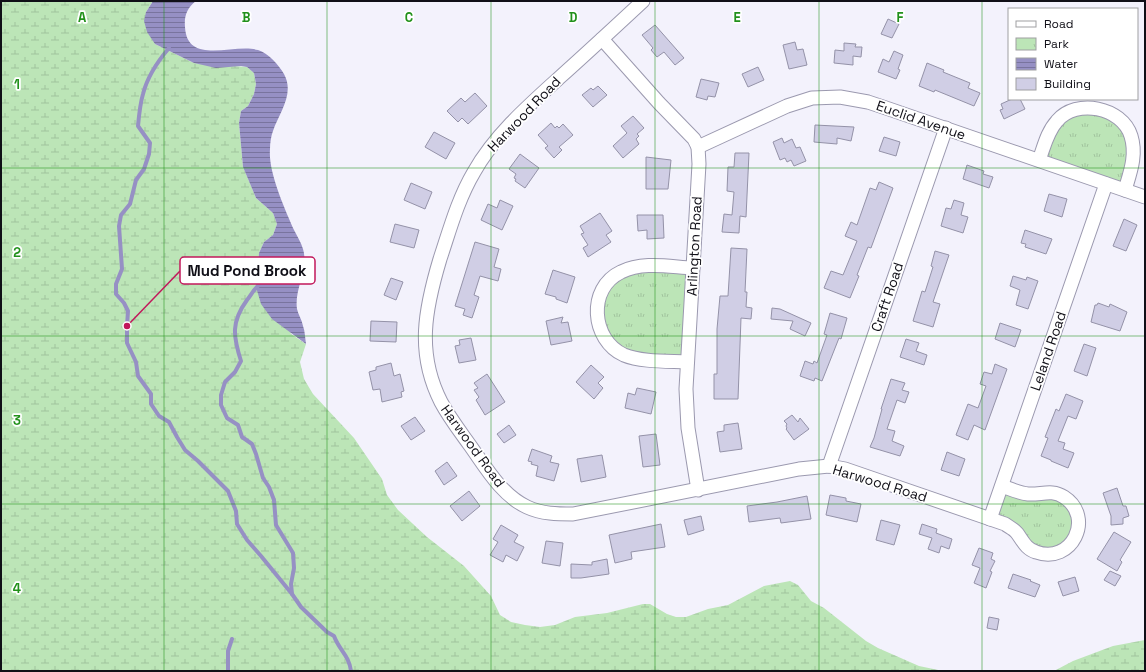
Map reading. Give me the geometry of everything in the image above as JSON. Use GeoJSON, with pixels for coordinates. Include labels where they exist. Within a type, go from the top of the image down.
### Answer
{"type":"FeatureCollection","features":[{"type":"Feature","properties":{"kind":"street","name":"Harwood Road"},"geometry":{"type":"LineString","coordinates":[[643,1],[535,100],[506,129],[483,157],[466,187],[431,287],[425,336],[429,371],[434,387],[441,402],[470,446],[502,488],[514,499],[528,508],[542,512],[573,514],[799,469],[829,466],[859,474],[1012,528],[1031,550],[1044,554],[1058,552],[1068,547],[1075,538],[1079,522],[1074,507],[1063,496],[1046,492],[1030,494],[1020,493],[1002,486]]}},
{"type":"Feature","properties":{"kind":"street"},"geometry":{"type":"LineString","coordinates":[[602,39],[659,103],[688,132],[698,147]]}},
{"type":"Feature","properties":{"kind":"street","name":"Euclid Avenue"},"geometry":{"type":"LineString","coordinates":[[698,147],[787,106],[812,98],[826,96],[840,97],[868,102],[1145,197]]}},
{"type":"Feature","properties":{"kind":"street"},"geometry":{"type":"LineString","coordinates":[[1039,160],[1047,138],[1058,120],[1067,114],[1081,109],[1096,108],[1107,111],[1116,115],[1123,122],[1131,136],[1134,157],[1125,190]]}},
{"type":"Feature","properties":{"kind":"street","name":"Craft Road"},"geometry":{"type":"LineString","coordinates":[[829,466],[946,128]]}},
{"type":"Feature","properties":{"kind":"street","name":"Arlington Road"},"geometry":{"type":"LineString","coordinates":[[698,147],[699,164],[686,389],[688,428],[698,490]]}},
{"type":"Feature","properties":{"kind":"street","name":"Leland Road"},"geometry":{"type":"LineString","coordinates":[[990,519],[1106,184]]}},
{"type":"Feature","properties":{"kind":"street"},"geometry":{"type":"LineString","coordinates":[[687,362],[635,358],[617,351],[610,345],[602,332],[597,316],[597,304],[599,294],[604,286],[620,272],[629,268],[649,266],[693,268]]}},
{"type":"Feature","properties":{"kind":"green space"},"geometry":{"type":"Polygon","coordinates":[[[1,1],[153,1],[146,12],[155,44],[194,63],[247,67],[254,73],[256,84],[254,94],[248,106],[241,111],[239,123],[243,167],[256,198],[273,213],[277,224],[273,235],[264,242],[259,253],[258,269],[291,334],[306,344],[300,362],[304,379],[313,394],[354,438],[382,479],[387,495],[398,510],[427,537],[464,566],[491,596],[500,615],[511,622],[540,627],[555,625],[575,617],[607,613],[643,604],[650,604],[667,614],[676,617],[686,617],[708,609],[728,605],[764,586],[790,581],[798,585],[811,601],[824,608],[866,641],[878,648],[919,666],[943,671],[1,671],[1,1]]]}},
{"type":"Feature","properties":{"kind":"green space"},"geometry":{"type":"Polygon","coordinates":[[[1096,108],[1131,136],[1125,190],[1039,161],[1058,120],[1096,108]]]}},
{"type":"Feature","properties":{"kind":"green space"},"geometry":{"type":"Polygon","coordinates":[[[693,268],[687,362],[646,359],[604,337],[604,286],[620,272],[693,268]]]}},
{"type":"Feature","properties":{"kind":"green space"},"geometry":{"type":"Polygon","coordinates":[[[1002,486],[1063,496],[1078,530],[1051,554],[990,519],[1002,486]]]}},
{"type":"Feature","properties":{"kind":"green space"},"geometry":{"type":"Polygon","coordinates":[[[1145,640],[1145,671],[1054,671],[1073,661],[1113,646],[1145,640]]]}},
{"type":"Feature","properties":{"kind":"water"},"geometry":{"type":"Polygon","coordinates":[[[153,1],[196,1],[188,9],[185,23],[188,39],[194,46],[203,50],[258,50],[273,60],[284,74],[287,81],[287,96],[272,135],[270,144],[270,158],[274,179],[290,221],[303,249],[304,264],[298,294],[297,309],[304,328],[306,344],[272,319],[261,304],[256,287],[259,253],[264,242],[273,235],[277,224],[273,213],[256,198],[243,167],[239,123],[241,111],[248,106],[254,94],[256,84],[254,73],[247,67],[241,66],[216,68],[194,63],[155,44],[147,32],[144,21],[146,12],[153,1]]]}},
{"type":"Feature","properties":{"kind":"building"},"geometry":{"type":"Polygon","coordinates":[[[888,19],[899,24],[892,38],[881,34],[888,19]]]}},
{"type":"Feature","properties":{"kind":"building"},"geometry":{"type":"Polygon","coordinates":[[[655,25],[684,58],[675,65],[664,52],[657,57],[651,50],[653,48],[642,35],[655,25]]]}},
{"type":"Feature","properties":{"kind":"building"},"geometry":{"type":"Polygon","coordinates":[[[795,42],[797,50],[803,49],[807,65],[789,69],[783,45],[795,42]]]}},
{"type":"Feature","properties":{"kind":"building"},"geometry":{"type":"Polygon","coordinates":[[[844,43],[856,44],[855,47],[862,47],[861,57],[853,56],[853,65],[834,63],[835,50],[844,51],[844,43]]]}},
{"type":"Feature","properties":{"kind":"building"},"geometry":{"type":"Polygon","coordinates":[[[894,51],[903,55],[898,69],[900,70],[896,79],[878,72],[883,59],[889,62],[894,51]]]}},
{"type":"Feature","properties":{"kind":"building"},"geometry":{"type":"Polygon","coordinates":[[[927,63],[944,70],[943,72],[970,83],[968,88],[980,93],[974,106],[935,90],[934,92],[919,86],[927,63]]]}},
{"type":"Feature","properties":{"kind":"building"},"geometry":{"type":"Polygon","coordinates":[[[758,67],[764,80],[748,87],[742,74],[758,67]]]}},
{"type":"Feature","properties":{"kind":"building"},"geometry":{"type":"Polygon","coordinates":[[[701,79],[719,83],[715,97],[708,96],[707,100],[696,97],[701,79]]]}},
{"type":"Feature","properties":{"kind":"building"},"geometry":{"type":"Polygon","coordinates":[[[598,86],[607,95],[593,107],[582,95],[591,88],[593,90],[598,86]]]}},
{"type":"Feature","properties":{"kind":"building"},"geometry":{"type":"Polygon","coordinates":[[[475,93],[487,106],[468,124],[462,118],[458,122],[447,111],[461,98],[465,102],[475,93]]]}},
{"type":"Feature","properties":{"kind":"building"},"geometry":{"type":"Polygon","coordinates":[[[1010,100],[1020,100],[1025,109],[1004,119],[1000,110],[1003,109],[1001,104],[1010,100]]]}},
{"type":"Feature","properties":{"kind":"building"},"geometry":{"type":"Polygon","coordinates":[[[633,116],[644,128],[637,134],[639,136],[636,139],[639,144],[623,158],[613,146],[627,133],[621,126],[633,116]]]}},
{"type":"Feature","properties":{"kind":"building"},"geometry":{"type":"Polygon","coordinates":[[[551,123],[555,128],[557,126],[559,128],[563,124],[573,135],[559,147],[562,150],[554,158],[545,148],[548,146],[538,135],[551,123]]]}},
{"type":"Feature","properties":{"kind":"building"},"geometry":{"type":"Polygon","coordinates":[[[815,125],[854,127],[851,141],[837,138],[837,144],[814,142],[815,125]]]}},
{"type":"Feature","properties":{"kind":"building"},"geometry":{"type":"Polygon","coordinates":[[[434,132],[455,143],[446,159],[425,147],[434,132]]]}},
{"type":"Feature","properties":{"kind":"building"},"geometry":{"type":"Polygon","coordinates":[[[884,137],[900,142],[896,156],[879,151],[884,137]]]}},
{"type":"Feature","properties":{"kind":"building"},"geometry":{"type":"Polygon","coordinates":[[[782,138],[784,143],[792,139],[796,148],[800,147],[806,161],[794,166],[791,160],[787,162],[785,158],[780,160],[773,142],[782,138]]]}},
{"type":"Feature","properties":{"kind":"building"},"geometry":{"type":"Polygon","coordinates":[[[735,153],[749,153],[746,217],[740,216],[739,233],[722,232],[724,214],[732,215],[734,192],[727,191],[728,167],[734,167],[735,153]]]}},
{"type":"Feature","properties":{"kind":"building"},"geometry":{"type":"Polygon","coordinates":[[[520,154],[539,168],[525,188],[515,181],[516,179],[514,178],[516,174],[509,169],[520,154]]]}},
{"type":"Feature","properties":{"kind":"building"},"geometry":{"type":"Polygon","coordinates":[[[646,157],[671,160],[668,189],[646,189],[646,157]]]}},
{"type":"Feature","properties":{"kind":"building"},"geometry":{"type":"Polygon","coordinates":[[[967,165],[984,171],[983,174],[993,177],[989,188],[963,179],[967,165]]]}},
{"type":"Feature","properties":{"kind":"building"},"geometry":{"type":"Polygon","coordinates":[[[879,182],[893,188],[871,248],[868,247],[857,275],[859,276],[850,298],[824,288],[831,271],[843,275],[857,241],[845,236],[851,222],[857,225],[870,188],[876,190],[879,182]]]}},
{"type":"Feature","properties":{"kind":"building"},"geometry":{"type":"Polygon","coordinates":[[[411,183],[432,192],[425,209],[404,200],[411,183]]]}},
{"type":"Feature","properties":{"kind":"building"},"geometry":{"type":"Polygon","coordinates":[[[1049,194],[1067,199],[1062,217],[1044,211],[1049,194]]]}},
{"type":"Feature","properties":{"kind":"building"},"geometry":{"type":"Polygon","coordinates":[[[500,200],[513,206],[502,230],[481,220],[488,204],[497,208],[500,200]]]}},
{"type":"Feature","properties":{"kind":"building"},"geometry":{"type":"Polygon","coordinates":[[[954,200],[964,203],[961,215],[968,217],[963,233],[941,226],[946,208],[951,209],[954,200]]]}},
{"type":"Feature","properties":{"kind":"building"},"geometry":{"type":"Polygon","coordinates":[[[600,213],[612,231],[606,235],[611,242],[588,257],[583,248],[588,245],[581,234],[584,233],[580,226],[600,213]]]}},
{"type":"Feature","properties":{"kind":"building"},"geometry":{"type":"Polygon","coordinates":[[[637,215],[663,215],[664,238],[647,239],[647,230],[638,231],[637,215]]]}},
{"type":"Feature","properties":{"kind":"building"},"geometry":{"type":"Polygon","coordinates":[[[1124,219],[1137,225],[1126,251],[1113,246],[1124,219]]]}},
{"type":"Feature","properties":{"kind":"building"},"geometry":{"type":"Polygon","coordinates":[[[395,224],[419,230],[414,248],[390,242],[395,224]]]}},
{"type":"Feature","properties":{"kind":"building"},"geometry":{"type":"Polygon","coordinates":[[[1025,230],[1052,239],[1046,254],[1025,247],[1026,244],[1021,243],[1025,230]]]}},
{"type":"Feature","properties":{"kind":"building"},"geometry":{"type":"Polygon","coordinates":[[[475,242],[499,249],[494,267],[501,269],[498,281],[480,276],[474,295],[479,297],[472,318],[463,315],[465,309],[455,306],[475,242]]]}},
{"type":"Feature","properties":{"kind":"building"},"geometry":{"type":"Polygon","coordinates":[[[731,248],[747,249],[745,292],[747,292],[746,307],[752,308],[751,319],[741,318],[738,399],[714,399],[714,374],[717,374],[717,329],[720,296],[728,296],[731,248]]]}},
{"type":"Feature","properties":{"kind":"building"},"geometry":{"type":"Polygon","coordinates":[[[935,251],[949,255],[933,302],[940,304],[933,327],[913,321],[922,291],[925,292],[933,267],[931,266],[935,251]]]}},
{"type":"Feature","properties":{"kind":"building"},"geometry":{"type":"Polygon","coordinates":[[[553,270],[575,277],[567,303],[556,299],[556,297],[545,294],[553,270]]]}},
{"type":"Feature","properties":{"kind":"building"},"geometry":{"type":"Polygon","coordinates":[[[1013,276],[1026,280],[1027,277],[1038,281],[1028,309],[1016,305],[1020,290],[1010,286],[1013,276]]]}},
{"type":"Feature","properties":{"kind":"building"},"geometry":{"type":"Polygon","coordinates":[[[391,278],[403,282],[396,300],[384,295],[391,278]]]}},
{"type":"Feature","properties":{"kind":"building"},"geometry":{"type":"Polygon","coordinates":[[[1098,303],[1109,307],[1110,304],[1127,312],[1120,331],[1091,322],[1095,305],[1098,303]]]}},
{"type":"Feature","properties":{"kind":"building"},"geometry":{"type":"Polygon","coordinates":[[[772,308],[780,309],[811,323],[805,336],[790,329],[793,321],[771,319],[772,308]]]}},
{"type":"Feature","properties":{"kind":"building"},"geometry":{"type":"Polygon","coordinates":[[[830,313],[847,318],[841,339],[839,338],[822,381],[815,378],[814,381],[800,376],[805,361],[813,364],[814,361],[817,363],[827,335],[824,334],[830,313]]]}},
{"type":"Feature","properties":{"kind":"building"},"geometry":{"type":"Polygon","coordinates":[[[563,317],[561,323],[568,322],[572,341],[551,345],[546,321],[563,317]]]}},
{"type":"Feature","properties":{"kind":"building"},"geometry":{"type":"Polygon","coordinates":[[[371,321],[397,322],[396,342],[370,341],[371,321]]]}},
{"type":"Feature","properties":{"kind":"building"},"geometry":{"type":"Polygon","coordinates":[[[1000,323],[1021,330],[1015,347],[995,339],[1000,323]]]}},
{"type":"Feature","properties":{"kind":"building"},"geometry":{"type":"Polygon","coordinates":[[[471,338],[476,360],[459,363],[455,346],[460,345],[459,340],[471,338]]]}},
{"type":"Feature","properties":{"kind":"building"},"geometry":{"type":"Polygon","coordinates":[[[906,339],[919,343],[916,351],[927,355],[924,365],[900,357],[906,339]]]}},
{"type":"Feature","properties":{"kind":"building"},"geometry":{"type":"Polygon","coordinates":[[[1084,344],[1096,348],[1087,376],[1074,371],[1084,344]]]}},
{"type":"Feature","properties":{"kind":"building"},"geometry":{"type":"Polygon","coordinates":[[[391,363],[394,376],[400,374],[404,391],[401,392],[402,397],[382,402],[380,389],[373,390],[369,372],[376,370],[376,367],[391,363]]]}},
{"type":"Feature","properties":{"kind":"building"},"geometry":{"type":"Polygon","coordinates":[[[995,364],[1007,369],[985,430],[974,425],[968,440],[956,435],[968,404],[978,408],[986,386],[980,384],[984,372],[992,374],[995,364]]]}},
{"type":"Feature","properties":{"kind":"building"},"geometry":{"type":"Polygon","coordinates":[[[591,365],[604,377],[598,383],[603,388],[594,399],[576,382],[591,365]]]}},
{"type":"Feature","properties":{"kind":"building"},"geometry":{"type":"Polygon","coordinates":[[[487,374],[505,402],[485,415],[476,400],[479,397],[474,390],[478,388],[474,383],[487,374]]]}},
{"type":"Feature","properties":{"kind":"building"},"geometry":{"type":"Polygon","coordinates":[[[891,379],[905,383],[902,390],[909,392],[905,403],[897,400],[887,429],[895,431],[892,441],[904,446],[900,456],[870,447],[891,379]]]}},
{"type":"Feature","properties":{"kind":"building"},"geometry":{"type":"Polygon","coordinates":[[[637,388],[656,392],[651,414],[625,408],[628,393],[635,395],[637,388]]]}},
{"type":"Feature","properties":{"kind":"building"},"geometry":{"type":"Polygon","coordinates":[[[1066,394],[1083,401],[1076,419],[1068,416],[1058,441],[1065,443],[1063,449],[1074,453],[1068,468],[1041,456],[1048,438],[1045,437],[1056,409],[1059,411],[1066,394]]]}},
{"type":"Feature","properties":{"kind":"building"},"geometry":{"type":"Polygon","coordinates":[[[792,415],[798,422],[800,418],[809,429],[794,440],[786,429],[787,424],[784,421],[792,415]]]}},
{"type":"Feature","properties":{"kind":"building"},"geometry":{"type":"Polygon","coordinates":[[[415,417],[425,431],[411,440],[401,426],[415,417]]]}},
{"type":"Feature","properties":{"kind":"building"},"geometry":{"type":"Polygon","coordinates":[[[738,423],[742,449],[720,452],[717,432],[724,431],[724,425],[738,423]]]}},
{"type":"Feature","properties":{"kind":"building"},"geometry":{"type":"Polygon","coordinates":[[[509,425],[516,435],[504,443],[497,434],[509,425]]]}},
{"type":"Feature","properties":{"kind":"building"},"geometry":{"type":"Polygon","coordinates":[[[656,434],[660,465],[643,467],[639,436],[656,434]]]}},
{"type":"Feature","properties":{"kind":"building"},"geometry":{"type":"Polygon","coordinates":[[[532,449],[552,456],[550,462],[559,464],[554,481],[536,476],[538,466],[531,464],[532,462],[528,461],[532,449]]]}},
{"type":"Feature","properties":{"kind":"building"},"geometry":{"type":"Polygon","coordinates":[[[947,452],[965,459],[959,476],[941,470],[947,452]]]}},
{"type":"Feature","properties":{"kind":"building"},"geometry":{"type":"Polygon","coordinates":[[[602,455],[606,477],[581,482],[577,459],[602,455]]]}},
{"type":"Feature","properties":{"kind":"building"},"geometry":{"type":"Polygon","coordinates":[[[447,462],[457,476],[444,485],[435,471],[447,462]]]}},
{"type":"Feature","properties":{"kind":"building"},"geometry":{"type":"Polygon","coordinates":[[[1117,488],[1123,506],[1126,506],[1129,516],[1123,518],[1123,524],[1111,525],[1111,516],[1103,493],[1117,488]]]}},
{"type":"Feature","properties":{"kind":"building"},"geometry":{"type":"Polygon","coordinates":[[[469,491],[480,506],[462,521],[450,506],[469,491]]]}},
{"type":"Feature","properties":{"kind":"building"},"geometry":{"type":"Polygon","coordinates":[[[830,495],[846,498],[846,501],[861,504],[857,522],[826,515],[830,495]]]}},
{"type":"Feature","properties":{"kind":"building"},"geometry":{"type":"Polygon","coordinates":[[[807,496],[811,519],[781,523],[780,518],[749,522],[747,506],[807,496]]]}},
{"type":"Feature","properties":{"kind":"building"},"geometry":{"type":"Polygon","coordinates":[[[701,516],[704,530],[688,535],[684,520],[701,516]]]}},
{"type":"Feature","properties":{"kind":"building"},"geometry":{"type":"Polygon","coordinates":[[[881,520],[900,525],[894,545],[876,540],[881,520]]]}},
{"type":"Feature","properties":{"kind":"building"},"geometry":{"type":"Polygon","coordinates":[[[661,524],[665,547],[631,552],[632,559],[615,563],[609,535],[661,524]]]}},
{"type":"Feature","properties":{"kind":"building"},"geometry":{"type":"Polygon","coordinates":[[[922,524],[937,529],[936,533],[952,539],[949,549],[941,546],[939,553],[928,549],[932,538],[919,534],[922,524]]]}},
{"type":"Feature","properties":{"kind":"building"},"geometry":{"type":"Polygon","coordinates":[[[501,525],[518,535],[514,542],[524,547],[517,561],[506,555],[503,562],[490,555],[498,542],[493,539],[501,525]]]}},
{"type":"Feature","properties":{"kind":"building"},"geometry":{"type":"Polygon","coordinates":[[[1114,532],[1131,542],[1120,560],[1122,562],[1117,571],[1097,559],[1114,532]]]}},
{"type":"Feature","properties":{"kind":"building"},"geometry":{"type":"Polygon","coordinates":[[[546,541],[563,543],[560,566],[542,563],[546,541]]]}},
{"type":"Feature","properties":{"kind":"building"},"geometry":{"type":"Polygon","coordinates":[[[979,548],[993,553],[991,559],[995,561],[990,571],[992,572],[986,588],[974,583],[980,568],[972,565],[979,548]]]}},
{"type":"Feature","properties":{"kind":"building"},"geometry":{"type":"Polygon","coordinates":[[[607,559],[609,574],[571,578],[571,564],[592,565],[592,562],[607,559]]]}},
{"type":"Feature","properties":{"kind":"building"},"geometry":{"type":"Polygon","coordinates":[[[1110,571],[1121,576],[1115,586],[1104,580],[1110,571]]]}},
{"type":"Feature","properties":{"kind":"building"},"geometry":{"type":"Polygon","coordinates":[[[1013,574],[1031,580],[1030,581],[1040,585],[1035,597],[1008,588],[1013,574]]]}},
{"type":"Feature","properties":{"kind":"building"},"geometry":{"type":"Polygon","coordinates":[[[1075,577],[1079,591],[1063,596],[1058,582],[1075,577]]]}},
{"type":"Feature","properties":{"kind":"building"},"geometry":{"type":"Polygon","coordinates":[[[989,617],[999,619],[997,630],[987,628],[989,617]]]}},
{"type":"Feature","properties":{"kind":"waterway"},"geometry":{"type":"LineString","coordinates":[[169,48],[153,70],[143,94],[138,126],[150,143],[149,154],[144,169],[136,180],[130,204],[121,215],[119,226],[122,269],[116,284],[116,294],[124,303],[128,311],[127,343],[136,362],[138,376],[151,394],[151,404],[159,416],[169,422],[185,450],[228,491],[236,511],[237,524],[247,540],[292,594]]}},
{"type":"Feature","properties":{"kind":"waterway"},"geometry":{"type":"LineString","coordinates":[[259,285],[254,290],[238,315],[235,337],[241,361],[235,372],[225,382],[221,395],[221,405],[227,418],[238,425],[242,437],[252,444],[263,478],[269,487],[274,500],[276,525],[293,553],[294,568],[291,584],[292,594],[301,607],[327,632],[334,636],[350,665],[351,671]]}},
{"type":"Feature","properties":{"kind":"waterway"},"geometry":{"type":"LineString","coordinates":[[228,671],[228,651],[232,639]]}},
{"type":"Feature","properties":{"kind":"place","name":"Mud Pond Brook"},"geometry":{"type":"Point","coordinates":[127,326]}}]}
